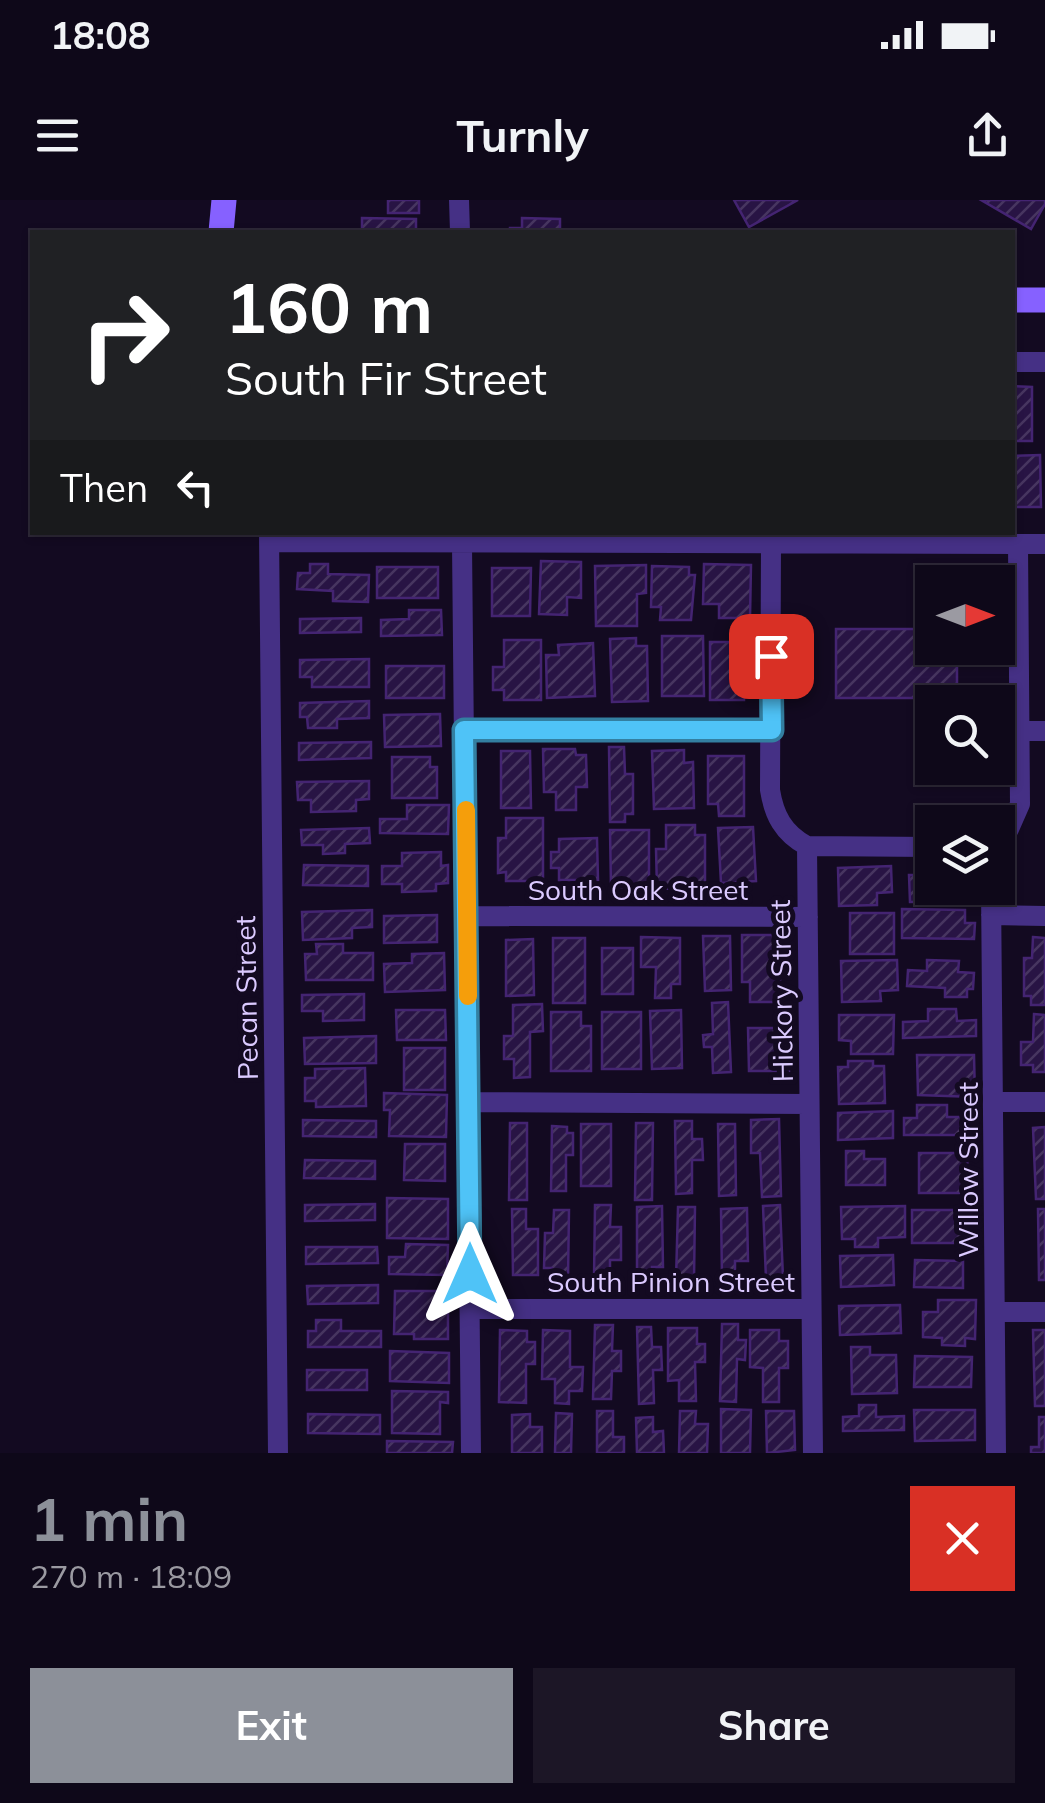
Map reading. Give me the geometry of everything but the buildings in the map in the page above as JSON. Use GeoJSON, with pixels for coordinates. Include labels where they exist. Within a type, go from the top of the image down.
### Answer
{"type":"FeatureCollection","features":[{"type":"Feature","properties":{"kind":"street"},"geometry":{"type":"LineString","coordinates":[[221,230],[224,200]]}},
{"type":"Feature","properties":{"kind":"street"},"geometry":{"type":"LineString","coordinates":[[459,200],[460,230]]}},
{"type":"Feature","properties":{"kind":"street"},"geometry":{"type":"LineString","coordinates":[[1015,300],[1045,300]]}},
{"type":"Feature","properties":{"kind":"street"},"geometry":{"type":"LineString","coordinates":[[1015,362],[1045,362]]}},
{"type":"Feature","properties":{"kind":"street"},"geometry":{"type":"LineString","coordinates":[[270,538],[462,544],[770,544],[897,538],[1045,544]]}},
{"type":"Feature","properties":{"kind":"street","name":"Pecan Street"},"geometry":{"type":"LineString","coordinates":[[270,538],[278,1453]]}},
{"type":"Feature","properties":{"kind":"street"},"geometry":{"type":"LineString","coordinates":[[462,544],[471,1453]]}},
{"type":"Feature","properties":{"kind":"street"},"geometry":{"type":"LineString","coordinates":[[770,544],[770,790],[774,811],[784,830],[807,846],[915,847]]}},
{"type":"Feature","properties":{"kind":"street"},"geometry":{"type":"LineString","coordinates":[[1015,815],[1020,804],[1018,544]]}},
{"type":"Feature","properties":{"kind":"street"},"geometry":{"type":"LineString","coordinates":[[464,730],[772,730]]}},
{"type":"Feature","properties":{"kind":"street"},"geometry":{"type":"LineString","coordinates":[[1019,730],[1045,730]]}},
{"type":"Feature","properties":{"kind":"street","name":"Hickory Street"},"geometry":{"type":"LineString","coordinates":[[807,846],[813,1453]]}},
{"type":"Feature","properties":{"kind":"street","name":"Willow Street"},"geometry":{"type":"LineString","coordinates":[[991,905],[996,1453]]}},
{"type":"Feature","properties":{"kind":"street","name":"South Oak Street"},"geometry":{"type":"LineString","coordinates":[[468,916],[808,917]]}},
{"type":"Feature","properties":{"kind":"street"},"geometry":{"type":"LineString","coordinates":[[991,916],[1045,916]]}},
{"type":"Feature","properties":{"kind":"street"},"geometry":{"type":"LineString","coordinates":[[469,1102],[810,1104]]}},
{"type":"Feature","properties":{"kind":"street"},"geometry":{"type":"LineString","coordinates":[[994,1102],[1045,1102]]}},
{"type":"Feature","properties":{"kind":"street","name":"South Pinion Street"},"geometry":{"type":"LineString","coordinates":[[470,1309],[811,1309]]}},
{"type":"Feature","properties":{"kind":"street"},"geometry":{"type":"LineString","coordinates":[[996,1312],[1045,1312]]}},
{"type":"Feature","properties":{"kind":"slow traffic"},"geometry":{"type":"LineString","coordinates":[[466,810],[468,996]]}},
{"type":"Feature","properties":{"kind":"route"},"geometry":{"type":"LineString","coordinates":[[470,1274],[464,730],[772,730],[771,656]]}}]}
